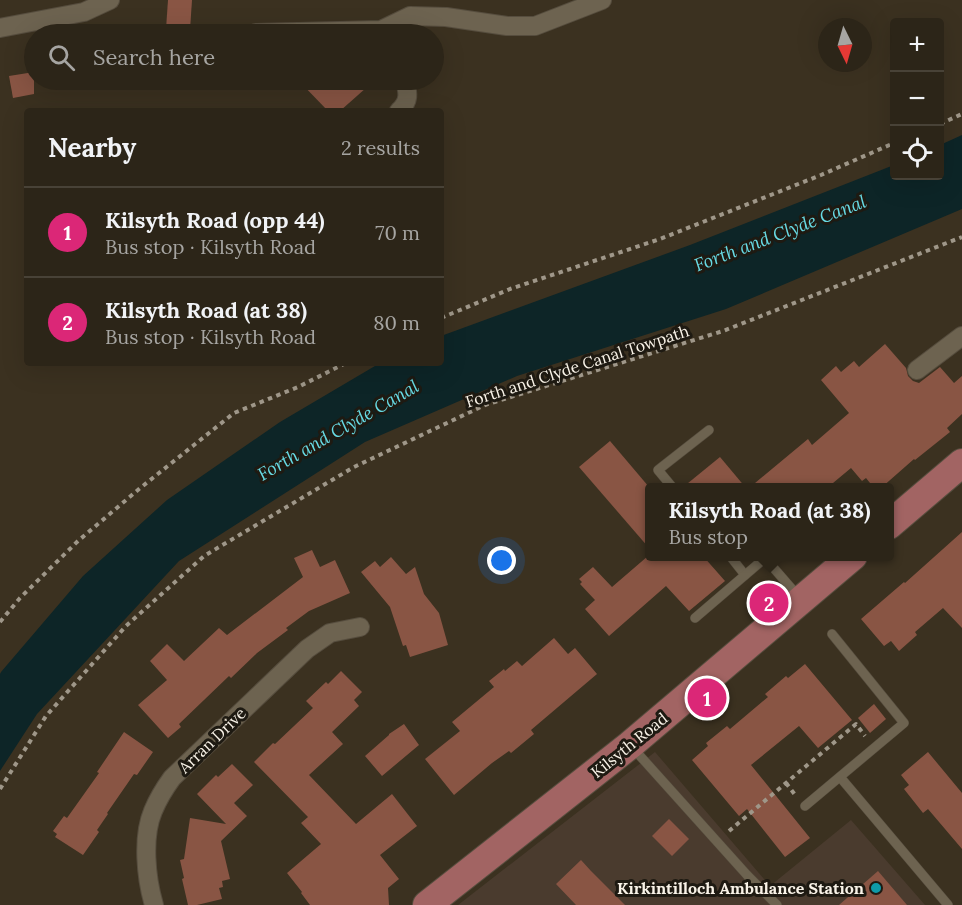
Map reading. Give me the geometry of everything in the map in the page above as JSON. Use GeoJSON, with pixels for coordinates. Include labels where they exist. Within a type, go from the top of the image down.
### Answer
{"type":"FeatureCollection","features":[{"type":"Feature","properties":{"kind":"main road"},"geometry":{"type":"LineString","coordinates":[[894,521],[962,462]]}},
{"type":"Feature","properties":{"kind":"main road","name":"Kilsyth Road"},"geometry":{"type":"LineString","coordinates":[[427,905],[630,745],[847,561]]}},
{"type":"Feature","properties":{"kind":"street"},"geometry":{"type":"LineString","coordinates":[[0,28],[84,12],[110,0]]}},
{"type":"Feature","properties":{"kind":"street"},"geometry":{"type":"LineString","coordinates":[[396,24],[410,16],[447,17],[507,26],[535,26],[602,0]]}},
{"type":"Feature","properties":{"kind":"street"},"geometry":{"type":"LineString","coordinates":[[402,108],[408,96],[407,90]]}},
{"type":"Feature","properties":{"kind":"street"},"geometry":{"type":"LineString","coordinates":[[917,370],[962,336]]}},
{"type":"Feature","properties":{"kind":"street","name":"Arran Drive"},"geometry":{"type":"LineString","coordinates":[[154,905],[147,869],[147,841],[152,814],[160,795],[172,778],[307,649],[330,633],[360,627]]}},
{"type":"Feature","properties":{"kind":"lane"},"geometry":{"type":"LineString","coordinates":[[669,483],[658,470],[710,430]]}},
{"type":"Feature","properties":{"kind":"lane"},"geometry":{"type":"LineString","coordinates":[[734,561],[745,575]]}},
{"type":"Feature","properties":{"kind":"lane"},"geometry":{"type":"LineString","coordinates":[[695,618],[761,561]]}},
{"type":"Feature","properties":{"kind":"lane"},"geometry":{"type":"LineString","coordinates":[[768,561],[802,600]]}},
{"type":"Feature","properties":{"kind":"lane"},"geometry":{"type":"LineString","coordinates":[[805,806],[904,723],[832,634]]}},
{"type":"Feature","properties":{"kind":"lane"},"geometry":{"type":"LineString","coordinates":[[630,745],[777,905]]}},
{"type":"Feature","properties":{"kind":"lane"},"geometry":{"type":"LineString","coordinates":[[840,777],[948,905]]}},
{"type":"Feature","properties":{"kind":"path"},"geometry":{"type":"LineString","coordinates":[[944,122],[962,114]]}},
{"type":"Feature","properties":{"kind":"path"},"geometry":{"type":"LineString","coordinates":[[444,317],[510,289],[660,239],[821,175],[890,145]]}},
{"type":"Feature","properties":{"kind":"path","name":"Forth and Clyde Canal Towpath"},"geometry":{"type":"LineString","coordinates":[[0,789],[46,716],[134,618],[204,556],[354,467],[485,405],[723,331],[962,237]]}},
{"type":"Feature","properties":{"kind":"path"},"geometry":{"type":"LineString","coordinates":[[0,622],[20,598],[78,541],[234,413],[298,387],[340,366]]}},
{"type":"Feature","properties":{"kind":"path"},"geometry":{"type":"LineString","coordinates":[[717,841],[856,724],[874,747]]}},
{"type":"Feature","properties":{"kind":"shaded area"},"geometry":{"type":"Polygon","coordinates":[[[655,752],[770,886],[851,820],[925,905],[458,905],[655,752]]]}},
{"type":"Feature","properties":{"kind":"water","name":"Forth and Clyde Canal"},"geometry":{"type":"Polygon","coordinates":[[[962,135],[962,209],[726,309],[517,376],[365,442],[179,561],[37,714],[0,771],[1,672],[83,576],[167,500],[280,422],[375,366],[444,366],[444,335],[690,245],[890,167],[890,180],[944,180],[944,143],[962,135]]]}},
{"type":"Feature","properties":{"kind":"building"},"geometry":{"type":"Polygon","coordinates":[[[168,0],[192,0],[190,24],[166,24],[168,0]]]}},
{"type":"Feature","properties":{"kind":"building"},"geometry":{"type":"Polygon","coordinates":[[[24,74],[24,90],[34,90],[34,94],[13,98],[9,76],[24,74]]]}},
{"type":"Feature","properties":{"kind":"building"},"geometry":{"type":"Polygon","coordinates":[[[308,90],[364,90],[343,108],[325,108],[308,90]]]}},
{"type":"Feature","properties":{"kind":"building"},"geometry":{"type":"Polygon","coordinates":[[[885,344],[906,368],[908,376],[913,381],[919,383],[940,367],[954,383],[962,376],[962,414],[947,428],[950,432],[887,483],[870,483],[866,478],[862,481],[851,468],[833,483],[755,483],[808,439],[812,445],[849,413],[821,380],[836,366],[841,372],[854,361],[859,367],[885,344]]]}},
{"type":"Feature","properties":{"kind":"building"},"geometry":{"type":"Polygon","coordinates":[[[610,441],[646,483],[645,543],[579,467],[610,441]]]}},
{"type":"Feature","properties":{"kind":"building"},"geometry":{"type":"Polygon","coordinates":[[[720,457],[742,483],[688,483],[720,457]]]}},
{"type":"Feature","properties":{"kind":"building"},"geometry":{"type":"Polygon","coordinates":[[[962,532],[962,628],[943,608],[915,632],[917,635],[899,651],[891,641],[884,646],[861,619],[962,532]]]}},
{"type":"Feature","properties":{"kind":"building"},"geometry":{"type":"Polygon","coordinates":[[[312,550],[320,567],[335,560],[350,593],[309,611],[286,628],[288,630],[257,653],[231,678],[229,676],[179,724],[181,727],[168,738],[138,705],[167,680],[150,661],[167,644],[184,661],[219,628],[227,635],[303,577],[294,558],[312,550]]]}},
{"type":"Feature","properties":{"kind":"building"},"geometry":{"type":"Polygon","coordinates":[[[391,557],[406,574],[415,567],[424,594],[439,613],[448,645],[410,657],[406,645],[403,646],[390,607],[361,572],[375,561],[380,567],[391,557]]]}},
{"type":"Feature","properties":{"kind":"building"},"geometry":{"type":"Polygon","coordinates":[[[645,559],[645,561],[707,561],[725,581],[689,611],[666,586],[609,636],[585,609],[595,600],[580,584],[582,582],[579,579],[593,567],[612,587],[645,559]]]}},
{"type":"Feature","properties":{"kind":"building"},"geometry":{"type":"Polygon","coordinates":[[[554,638],[568,654],[575,648],[597,674],[531,730],[534,734],[511,753],[509,751],[492,763],[454,795],[425,759],[460,731],[452,722],[494,687],[489,681],[517,661],[522,666],[554,638]]]}},
{"type":"Feature","properties":{"kind":"building"},"geometry":{"type":"Polygon","coordinates":[[[805,664],[852,720],[818,748],[799,726],[751,765],[810,838],[785,857],[747,809],[739,816],[692,760],[708,746],[706,743],[727,726],[730,729],[768,697],[765,694],[805,664]]]}},
{"type":"Feature","properties":{"kind":"building"},"geometry":{"type":"Polygon","coordinates":[[[341,671],[362,692],[354,700],[359,706],[332,732],[343,744],[309,775],[356,824],[392,794],[417,826],[380,855],[399,879],[388,888],[389,905],[310,905],[287,873],[321,844],[301,823],[308,817],[254,762],[313,708],[306,701],[341,671]]]}},
{"type":"Feature","properties":{"kind":"building"},"geometry":{"type":"Polygon","coordinates":[[[874,704],[886,719],[870,733],[858,718],[874,704]]]}},
{"type":"Feature","properties":{"kind":"building"},"geometry":{"type":"Polygon","coordinates":[[[404,724],[419,745],[382,776],[365,756],[404,724]]]}},
{"type":"Feature","properties":{"kind":"building"},"geometry":{"type":"Polygon","coordinates":[[[124,732],[153,752],[137,775],[134,774],[107,813],[97,830],[99,832],[83,855],[55,837],[57,834],[53,831],[64,816],[67,818],[99,773],[97,772],[124,732]]]}},
{"type":"Feature","properties":{"kind":"building"},"geometry":{"type":"Polygon","coordinates":[[[928,752],[962,793],[962,849],[928,809],[923,813],[904,789],[909,785],[901,775],[928,752]]]}},
{"type":"Feature","properties":{"kind":"building"},"geometry":{"type":"Polygon","coordinates":[[[232,764],[253,785],[234,803],[247,816],[221,841],[230,879],[222,881],[223,887],[219,888],[222,899],[188,905],[180,860],[184,859],[190,818],[226,824],[197,794],[216,775],[218,777],[232,764]]]}},
{"type":"Feature","properties":{"kind":"building"},"geometry":{"type":"Polygon","coordinates":[[[669,819],[689,839],[672,856],[652,836],[669,819]]]}},
{"type":"Feature","properties":{"kind":"building"},"geometry":{"type":"Polygon","coordinates":[[[581,860],[625,905],[576,905],[556,884],[581,860]]]}},
{"type":"Feature","properties":{"kind":"building","name":"Kirkintilloch Ambulance Station"},"geometry":{"type":"Polygon","coordinates":[[[878,871],[907,905],[839,905],[878,871]]]}},
{"type":"Feature","properties":{"kind":"place","name":"Kilsyth Road (at 38)"},"geometry":{"type":"Point","coordinates":[769,603]}},
{"type":"Feature","properties":{"kind":"place","name":"Kilsyth Road (opp 44)"},"geometry":{"type":"Point","coordinates":[707,698]}},
{"type":"Feature","properties":{"kind":"place","name":"Kirkintilloch Ambulance Station"},"geometry":{"type":"Point","coordinates":[876,888]}}]}
